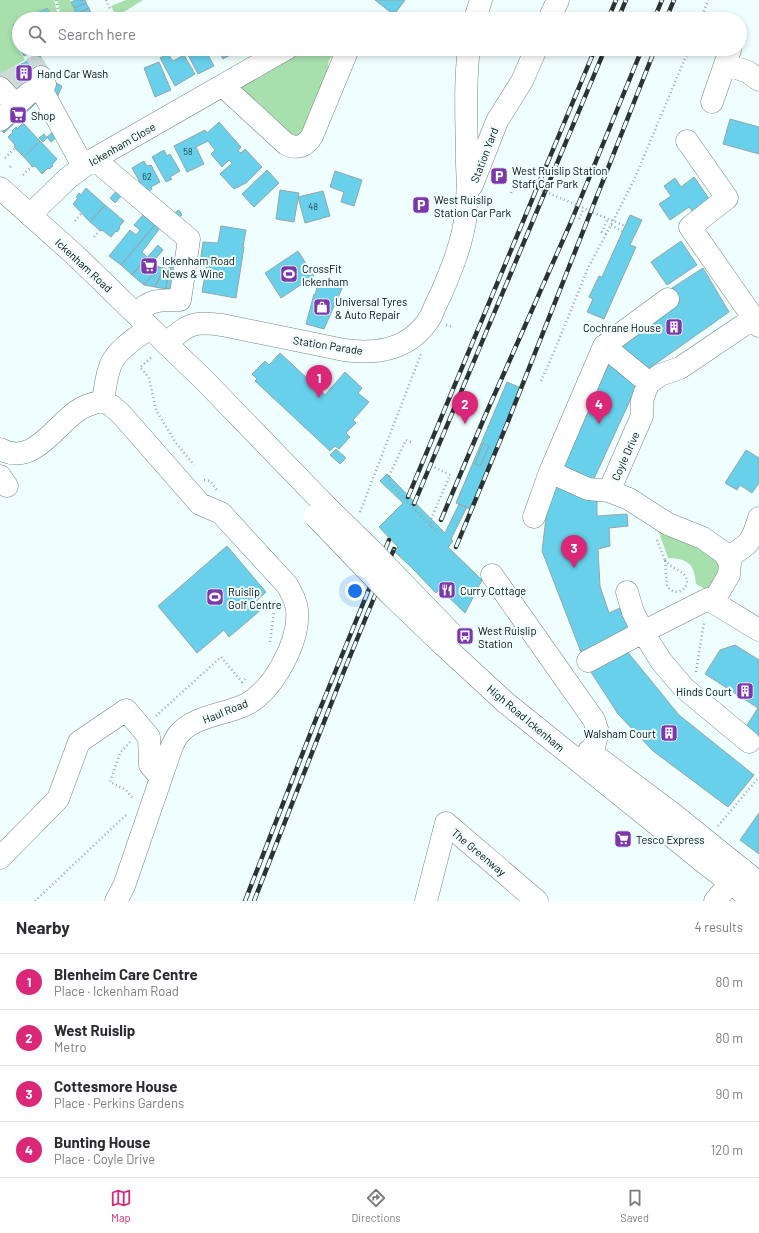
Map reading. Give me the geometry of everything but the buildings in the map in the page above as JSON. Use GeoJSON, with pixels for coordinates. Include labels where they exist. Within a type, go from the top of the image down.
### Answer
{"type":"FeatureCollection","features":[{"type":"Feature","properties":{"kind":"street"},"geometry":{"type":"LineString","coordinates":[[477,12],[481,0]]}},
{"type":"Feature","properties":{"kind":"street"},"geometry":{"type":"LineString","coordinates":[[552,12],[558,0]]}},
{"type":"Feature","properties":{"kind":"street","name":"Ickenham Close"},"geometry":{"type":"LineString","coordinates":[[30,215],[58,187],[88,163],[274,56]]}},
{"type":"Feature","properties":{"kind":"street"},"geometry":{"type":"LineString","coordinates":[[223,86],[286,144],[300,147],[304,145],[312,136],[345,56]]}},
{"type":"Feature","properties":{"kind":"street","name":"Station Yard"},"geometry":{"type":"LineString","coordinates":[[468,56],[466,90],[468,195]]}},
{"type":"Feature","properties":{"kind":"street","name":"Station Yard"},"geometry":{"type":"LineString","coordinates":[[468,195],[497,121],[522,81],[533,56]]}},
{"type":"Feature","properties":{"kind":"street"},"geometry":{"type":"LineString","coordinates":[[712,102],[728,57],[759,80]]}},
{"type":"Feature","properties":{"kind":"street"},"geometry":{"type":"LineString","coordinates":[[0,449],[8,453],[16,454],[27,452],[35,448],[77,410],[89,403],[102,401],[107,376],[112,363],[142,321],[142,307],[153,301],[180,300],[189,239],[88,163],[41,81],[4,102]]}},
{"type":"Feature","properties":{"kind":"street"},"geometry":{"type":"LineString","coordinates":[[604,346],[650,383],[660,375],[680,368],[756,322],[690,227],[727,198],[687,141]]}},
{"type":"Feature","properties":{"kind":"street","name":"Ickenham Road"},"geometry":{"type":"LineString","coordinates":[[0,188],[75,255],[142,321],[159,351],[180,362],[205,401],[321,511]]}},
{"type":"Feature","properties":{"kind":"street","name":"Station Parade"},"geometry":{"type":"LineString","coordinates":[[159,351],[186,327],[196,323],[222,325],[353,351],[380,351],[398,345],[417,334],[430,316],[458,250],[463,233],[468,195]]}},
{"type":"Feature","properties":{"kind":"street"},"geometry":{"type":"LineString","coordinates":[[534,517],[550,472],[604,346],[668,299]]}},
{"type":"Feature","properties":{"kind":"street","name":"Coyle Drive"},"geometry":{"type":"LineString","coordinates":[[650,383],[646,389],[642,401],[642,416],[609,490],[629,499],[668,524],[703,538],[719,549],[728,558]]}},
{"type":"Feature","properties":{"kind":"street","name":"Haul Road"},"geometry":{"type":"LineString","coordinates":[[102,401],[112,406],[121,414],[200,504],[222,513],[287,585],[294,598],[297,611],[296,627],[292,643],[285,660],[276,676],[259,695],[238,708],[189,726],[179,735],[172,746],[124,886],[116,901]]}},
{"type":"Feature","properties":{"kind":"street"},"geometry":{"type":"LineString","coordinates":[[550,472],[588,489],[600,491],[609,490]]}},
{"type":"Feature","properties":{"kind":"street","name":"High Road Ickenham"},"geometry":{"type":"LineString","coordinates":[[321,511],[390,594],[592,754],[672,813],[736,876],[754,901]]}},
{"type":"Feature","properties":{"kind":"street"},"geometry":{"type":"LineString","coordinates":[[588,661],[643,632],[711,601],[729,575],[730,563],[728,558],[750,542],[759,518]]}},
{"type":"Feature","properties":{"kind":"street"},"geometry":{"type":"LineString","coordinates":[[492,575],[594,720],[598,732],[592,754]]}},
{"type":"Feature","properties":{"kind":"street"},"geometry":{"type":"LineString","coordinates":[[627,592],[633,612],[643,632],[671,675],[749,742]]}},
{"type":"Feature","properties":{"kind":"street"},"geometry":{"type":"LineString","coordinates":[[711,601],[759,630]]}},
{"type":"Feature","properties":{"kind":"street","name":"High Road Ickenham"},"geometry":{"type":"LineString","coordinates":[[446,638],[505,702],[706,864],[759,883]]}},
{"type":"Feature","properties":{"kind":"street"},"geometry":{"type":"LineString","coordinates":[[0,858],[58,799],[79,742],[126,710],[150,737],[150,765],[161,778]]}},
{"type":"Feature","properties":{"kind":"street","name":"The Greenway"},"geometry":{"type":"LineString","coordinates":[[426,901],[446,823],[537,901]]}},
{"type":"Feature","properties":{"kind":"street"},"geometry":{"type":"LineString","coordinates":[[715,901],[736,876]]}},
{"type":"Feature","properties":{"kind":"path"},"geometry":{"type":"LineString","coordinates":[[56,0],[59,12]]}},
{"type":"Feature","properties":{"kind":"path"},"geometry":{"type":"LineString","coordinates":[[106,0],[110,8]]}},
{"type":"Feature","properties":{"kind":"path"},"geometry":{"type":"LineString","coordinates":[[704,12],[708,0]]}},
{"type":"Feature","properties":{"kind":"path"},"geometry":{"type":"LineString","coordinates":[[541,381],[588,268],[612,225],[648,148],[686,56]]}},
{"type":"Feature","properties":{"kind":"path"},"geometry":{"type":"LineString","coordinates":[[5,158],[15,148]]}},
{"type":"Feature","properties":{"kind":"path"},"geometry":{"type":"LineString","coordinates":[[23,175],[32,166]]}},
{"type":"Feature","properties":{"kind":"path"},"geometry":{"type":"LineString","coordinates":[[511,193],[516,179],[626,226]]}},
{"type":"Feature","properties":{"kind":"path"},"geometry":{"type":"LineString","coordinates":[[580,219],[584,208]]}},
{"type":"Feature","properties":{"kind":"path"},"geometry":{"type":"LineString","coordinates":[[75,221],[81,214]]}},
{"type":"Feature","properties":{"kind":"path"},"geometry":{"type":"LineString","coordinates":[[606,234],[602,232],[608,218]]}},
{"type":"Feature","properties":{"kind":"path"},"geometry":{"type":"LineString","coordinates":[[612,225],[623,232]]}},
{"type":"Feature","properties":{"kind":"path"},"geometry":{"type":"LineString","coordinates":[[94,237],[100,230]]}},
{"type":"Feature","properties":{"kind":"path"},"geometry":{"type":"LineString","coordinates":[[360,514],[422,350]]}},
{"type":"Feature","properties":{"kind":"path"},"geometry":{"type":"LineString","coordinates":[[159,351],[140,367],[149,378],[156,410],[176,443],[194,466]]}},
{"type":"Feature","properties":{"kind":"path"},"geometry":{"type":"LineString","coordinates":[[414,443],[406,440],[389,476],[391,485],[438,533]]}},
{"type":"Feature","properties":{"kind":"path"},"geometry":{"type":"LineString","coordinates":[[431,527],[431,519],[451,476],[434,467]]}},
{"type":"Feature","properties":{"kind":"path"},"geometry":{"type":"LineString","coordinates":[[201,479],[210,481],[219,492]]}},
{"type":"Feature","properties":{"kind":"path"},"geometry":{"type":"LineString","coordinates":[[655,538],[668,565],[682,572],[686,577],[686,587],[680,592],[672,592],[667,586],[665,560]]}},
{"type":"Feature","properties":{"kind":"path"},"geometry":{"type":"LineString","coordinates":[[270,644],[276,597]]}},
{"type":"Feature","properties":{"kind":"path"},"geometry":{"type":"LineString","coordinates":[[692,694],[711,601]]}},
{"type":"Feature","properties":{"kind":"path"},"geometry":{"type":"LineString","coordinates":[[134,800],[126,790],[110,782],[120,753],[142,729],[221,657],[242,682],[248,677]]}},
{"type":"Feature","properties":{"kind":"path"},"geometry":{"type":"LineString","coordinates":[[716,829],[759,777]]}},
{"type":"Feature","properties":{"kind":"path"},"geometry":{"type":"LineString","coordinates":[[35,901],[133,809]]}},
{"type":"Feature","properties":{"kind":"green space"},"geometry":{"type":"Polygon","coordinates":[[[0,0],[54,0],[57,12],[49,12],[47,8],[39,12],[12,12],[12,56],[23,56],[25,60],[0,74],[0,0]]]}},
{"type":"Feature","properties":{"kind":"green space"},"geometry":{"type":"Polygon","coordinates":[[[57,0],[70,0],[76,12],[60,12],[57,0]]]}},
{"type":"Feature","properties":{"kind":"green space"},"geometry":{"type":"Polygon","coordinates":[[[126,0],[143,0],[124,12],[114,12],[111,6],[126,0]]]}},
{"type":"Feature","properties":{"kind":"green space"},"geometry":{"type":"Polygon","coordinates":[[[282,56],[332,56],[328,64],[330,71],[307,135],[295,143],[242,96],[238,81],[282,56]]]}},
{"type":"Feature","properties":{"kind":"green space"},"geometry":{"type":"Polygon","coordinates":[[[657,527],[707,545],[723,565],[709,591],[696,584],[694,571],[689,564],[685,561],[668,558],[657,527]]]}},
{"type":"Feature","properties":{"kind":"tunnel"},"geometry":{"type":"LineString","coordinates":[[3,85],[35,67],[40,75]]}},
{"type":"Feature","properties":{"kind":"railway"},"geometry":{"type":"LineString","coordinates":[[611,12],[616,0]]}},
{"type":"Feature","properties":{"kind":"railway"},"geometry":{"type":"LineString","coordinates":[[621,12],[626,0]]}},
{"type":"Feature","properties":{"kind":"railway"},"geometry":{"type":"LineString","coordinates":[[657,12],[662,0]]}},
{"type":"Feature","properties":{"kind":"railway"},"geometry":{"type":"LineString","coordinates":[[669,12],[674,0]]}},
{"type":"Feature","properties":{"kind":"railway"},"geometry":{"type":"LineString","coordinates":[[408,497],[592,56]]}},
{"type":"Feature","properties":{"kind":"railway"},"geometry":{"type":"LineString","coordinates":[[414,504],[602,56]]}},
{"type":"Feature","properties":{"kind":"railway"},"geometry":{"type":"LineString","coordinates":[[441,520],[485,416],[571,222],[639,56]]}},
{"type":"Feature","properties":{"kind":"railway"},"geometry":{"type":"LineString","coordinates":[[456,547],[507,424],[652,56]]}},
{"type":"Feature","properties":{"kind":"railway"},"geometry":{"type":"LineString","coordinates":[[245,901],[316,719],[389,540]]}},
{"type":"Feature","properties":{"kind":"railway"},"geometry":{"type":"LineString","coordinates":[[254,901],[344,671],[394,549]]}},
{"type":"Feature","properties":{"kind":"place","name":"Hand Car Wash"},"geometry":{"type":"Point","coordinates":[24,73]}},
{"type":"Feature","properties":{"kind":"place","name":"Shop"},"geometry":{"type":"Point","coordinates":[18,115]}},
{"type":"Feature","properties":{"kind":"place","name":"West Ruislip Station Staff Car Park"},"geometry":{"type":"Point","coordinates":[499,176]}},
{"type":"Feature","properties":{"kind":"place","name":"West Ruislip Station Car Park"},"geometry":{"type":"Point","coordinates":[421,205]}},
{"type":"Feature","properties":{"kind":"place","name":"Ickenham Road News & Wine"},"geometry":{"type":"Point","coordinates":[149,266]}},
{"type":"Feature","properties":{"kind":"place","name":"CrossFit Ickenham"},"geometry":{"type":"Point","coordinates":[289,274]}},
{"type":"Feature","properties":{"kind":"place","name":"Universal Tyres & Auto Repair"},"geometry":{"type":"Point","coordinates":[322,307]}},
{"type":"Feature","properties":{"kind":"place","name":"Cochrane House"},"geometry":{"type":"Point","coordinates":[674,327]}},
{"type":"Feature","properties":{"kind":"place","name":"Blenheim Care Centre"},"geometry":{"type":"Point","coordinates":[319,398]}},
{"type":"Feature","properties":{"kind":"place","name":"West Ruislip"},"geometry":{"type":"Point","coordinates":[465,424]}},
{"type":"Feature","properties":{"kind":"place","name":"Bunting House"},"geometry":{"type":"Point","coordinates":[599,424]}},
{"type":"Feature","properties":{"kind":"place","name":"Cottesmore House"},"geometry":{"type":"Point","coordinates":[574,568]}},
{"type":"Feature","properties":{"kind":"place","name":"Curry Cottage"},"geometry":{"type":"Point","coordinates":[447,590]}},
{"type":"Feature","properties":{"kind":"place","name":"Ruislip Golf Centre"},"geometry":{"type":"Point","coordinates":[215,597]}},
{"type":"Feature","properties":{"kind":"place","name":"West Ruislip Station"},"geometry":{"type":"Point","coordinates":[465,636]}},
{"type":"Feature","properties":{"kind":"place","name":"Hinds Court"},"geometry":{"type":"Point","coordinates":[745,691]}},
{"type":"Feature","properties":{"kind":"place","name":"Walsham Court"},"geometry":{"type":"Point","coordinates":[669,733]}},
{"type":"Feature","properties":{"kind":"place","name":"Tesco Express"},"geometry":{"type":"Point","coordinates":[623,839]}}]}
